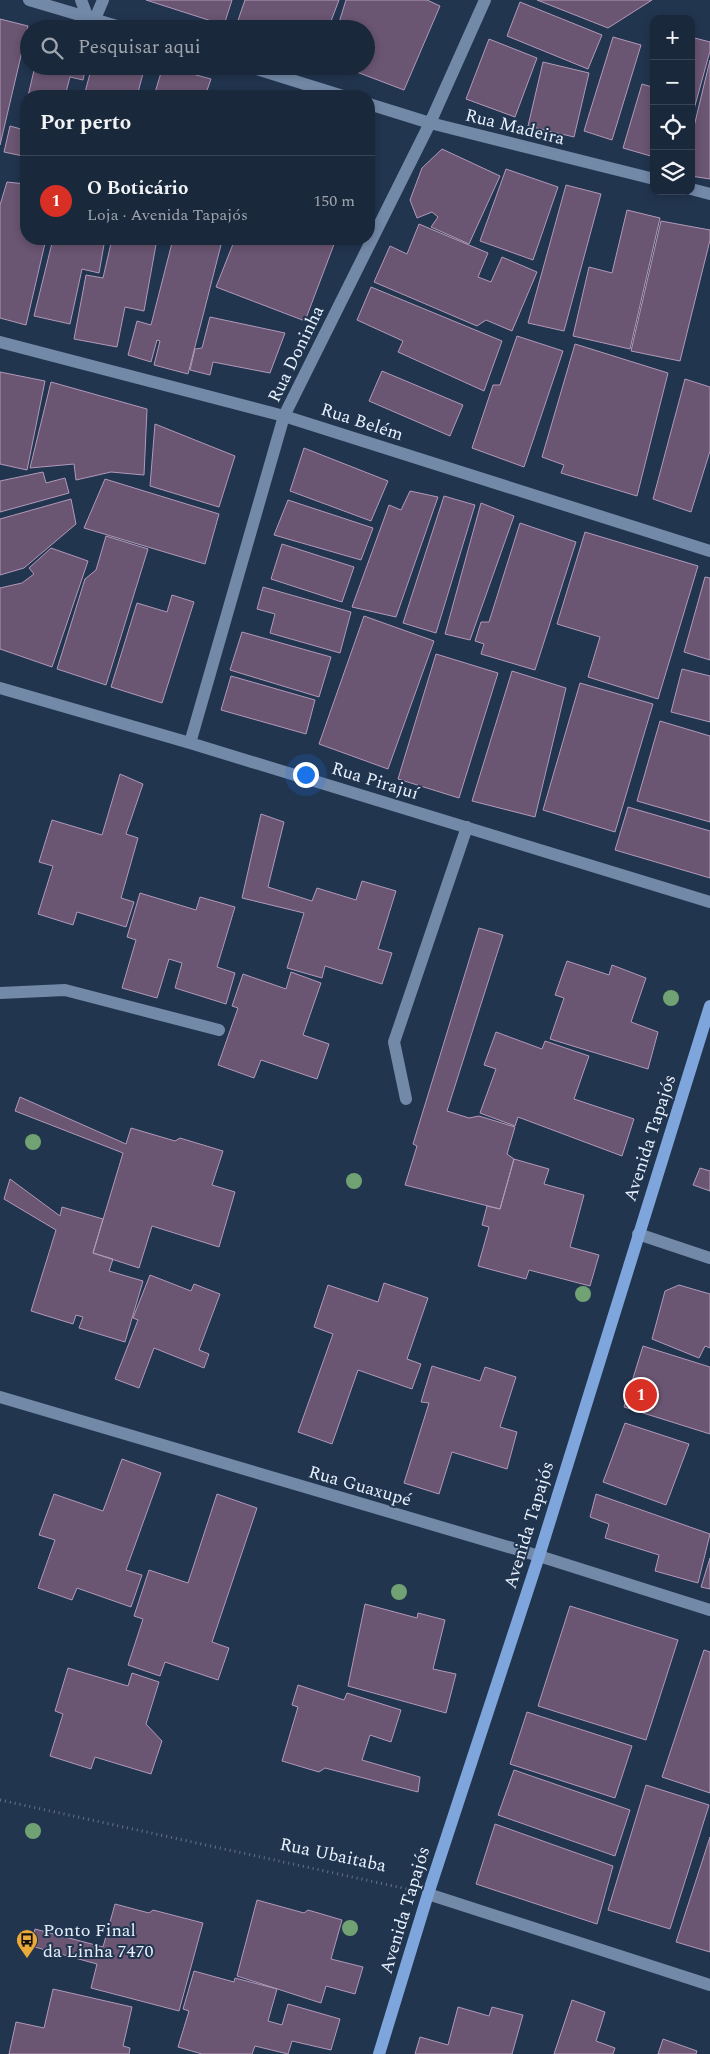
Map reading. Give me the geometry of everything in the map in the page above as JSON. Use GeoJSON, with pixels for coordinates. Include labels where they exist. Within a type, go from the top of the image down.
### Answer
{"type":"FeatureCollection","features":[{"type":"Feature","properties":{"kind":"main road","name":"Avenida Tapajós"},"geometry":{"type":"LineString","coordinates":[[379,2054],[428,1894],[539,1556],[710,1006]]}},
{"type":"Feature","properties":{"kind":"street"},"geometry":{"type":"LineString","coordinates":[[29,0],[98,20]]}},
{"type":"Feature","properties":{"kind":"street"},"geometry":{"type":"LineString","coordinates":[[81,0],[91,18]]}},
{"type":"Feature","properties":{"kind":"street"},"geometry":{"type":"LineString","coordinates":[[91,18],[103,0]]}},
{"type":"Feature","properties":{"kind":"street","name":"Rua Doninha"},"geometry":{"type":"LineString","coordinates":[[375,234],[430,124],[485,0]]}},
{"type":"Feature","properties":{"kind":"street"},"geometry":{"type":"LineString","coordinates":[[276,75],[324,90]]}},
{"type":"Feature","properties":{"kind":"street","name":"Rua Madeira"},"geometry":{"type":"LineString","coordinates":[[375,106],[430,124],[650,179]]}},
{"type":"Feature","properties":{"kind":"street"},"geometry":{"type":"LineString","coordinates":[[695,190],[710,194]]}},
{"type":"Feature","properties":{"kind":"street","name":"Rua Doninha"},"geometry":{"type":"LineString","coordinates":[[190,743],[284,416],[370,245]]}},
{"type":"Feature","properties":{"kind":"street","name":"Rua Belém"},"geometry":{"type":"LineString","coordinates":[[0,342],[284,416],[710,551]]}},
{"type":"Feature","properties":{"kind":"street","name":"Rua Pirajuí"},"geometry":{"type":"LineString","coordinates":[[0,688],[190,743],[710,902]]}},
{"type":"Feature","properties":{"kind":"street"},"geometry":{"type":"LineString","coordinates":[[406,1099],[394,1042],[467,827]]}},
{"type":"Feature","properties":{"kind":"street"},"geometry":{"type":"LineString","coordinates":[[0,994],[65,990],[219,1030]]}},
{"type":"Feature","properties":{"kind":"street"},"geometry":{"type":"LineString","coordinates":[[638,1234],[710,1258]]}},
{"type":"Feature","properties":{"kind":"street","name":"Rua Guaxupé"},"geometry":{"type":"LineString","coordinates":[[0,1397],[539,1556],[710,1610]]}},
{"type":"Feature","properties":{"kind":"street"},"geometry":{"type":"LineString","coordinates":[[428,1894],[710,1985]]}},
{"type":"Feature","properties":{"kind":"path","name":"Rua Ubaitaba"},"geometry":{"type":"LineString","coordinates":[[0,1800],[428,1894]]}},
{"type":"Feature","properties":{"kind":"building"},"geometry":{"type":"Polygon","coordinates":[[[146,0],[232,0],[226,20],[208,20],[146,0]]]}},
{"type":"Feature","properties":{"kind":"building"},"geometry":{"type":"Polygon","coordinates":[[[245,0],[339,0],[331,20],[238,20],[245,0]]]}},
{"type":"Feature","properties":{"kind":"building"},"geometry":{"type":"Polygon","coordinates":[[[346,0],[427,0],[440,6],[404,90],[365,75],[375,75],[375,20],[340,20],[346,0]]]}},
{"type":"Feature","properties":{"kind":"building"},"geometry":{"type":"Polygon","coordinates":[[[537,0],[652,0],[608,28],[537,0]]]}},
{"type":"Feature","properties":{"kind":"building"},"geometry":{"type":"Polygon","coordinates":[[[520,2],[602,35],[588,69],[507,36],[520,2]]]}},
{"type":"Feature","properties":{"kind":"building"},"geometry":{"type":"Polygon","coordinates":[[[0,19],[20,24],[20,60],[0,145],[0,19]]]}},
{"type":"Feature","properties":{"kind":"building"},"geometry":{"type":"Polygon","coordinates":[[[613,37],[641,45],[612,140],[584,131],[613,37]]]}},
{"type":"Feature","properties":{"kind":"building"},"geometry":{"type":"Polygon","coordinates":[[[695,38],[710,42],[710,51],[695,105],[695,38]]]}},
{"type":"Feature","properties":{"kind":"building"},"geometry":{"type":"Polygon","coordinates":[[[489,39],[537,58],[515,117],[466,99],[489,39]]]}},
{"type":"Feature","properties":{"kind":"building"},"geometry":{"type":"Polygon","coordinates":[[[710,60],[710,179],[695,177],[695,122],[710,60]]]}},
{"type":"Feature","properties":{"kind":"building"},"geometry":{"type":"Polygon","coordinates":[[[543,62],[589,73],[574,137],[528,126],[543,62]]]}},
{"type":"Feature","properties":{"kind":"building"},"geometry":{"type":"Polygon","coordinates":[[[33,75],[84,75],[83,80],[70,77],[67,90],[29,90],[33,75]]]}},
{"type":"Feature","properties":{"kind":"building"},"geometry":{"type":"Polygon","coordinates":[[[90,75],[143,75],[139,90],[86,90],[90,75]]]}},
{"type":"Feature","properties":{"kind":"building"},"geometry":{"type":"Polygon","coordinates":[[[160,75],[196,75],[211,79],[207,90],[156,90],[160,75]]]}},
{"type":"Feature","properties":{"kind":"building"},"geometry":{"type":"Polygon","coordinates":[[[642,84],[650,86],[650,156],[623,148],[642,84]]]}},
{"type":"Feature","properties":{"kind":"building"},"geometry":{"type":"Polygon","coordinates":[[[10,126],[20,129],[20,155],[4,152],[10,126]]]}},
{"type":"Feature","properties":{"kind":"building"},"geometry":{"type":"Polygon","coordinates":[[[442,149],[500,176],[469,244],[431,227],[438,217],[432,212],[417,218],[410,200],[422,168],[442,149]]]}},
{"type":"Feature","properties":{"kind":"building"},"geometry":{"type":"Polygon","coordinates":[[[506,169],[558,187],[533,260],[480,241],[506,169]]]}},
{"type":"Feature","properties":{"kind":"building"},"geometry":{"type":"Polygon","coordinates":[[[7,182],[20,183],[20,245],[45,245],[26,325],[0,318],[0,205],[7,182]]]}},
{"type":"Feature","properties":{"kind":"building"},"geometry":{"type":"Polygon","coordinates":[[[566,185],[601,194],[564,331],[528,323],[566,185]]]}},
{"type":"Feature","properties":{"kind":"building"},"geometry":{"type":"Polygon","coordinates":[[[627,210],[660,218],[630,349],[573,336],[589,267],[612,273],[627,210]]]}},
{"type":"Feature","properties":{"kind":"building"},"geometry":{"type":"Polygon","coordinates":[[[661,221],[710,230],[710,240],[680,361],[631,351],[661,221]]]}},
{"type":"Feature","properties":{"kind":"building"},"geometry":{"type":"Polygon","coordinates":[[[419,224],[488,253],[478,277],[491,282],[502,257],[537,272],[512,331],[486,320],[477,326],[374,282],[390,246],[407,254],[419,224]]]}},
{"type":"Feature","properties":{"kind":"building"},"geometry":{"type":"Polygon","coordinates":[[[52,245],[104,245],[99,273],[82,269],[70,324],[34,316],[52,245]]]}},
{"type":"Feature","properties":{"kind":"building"},"geometry":{"type":"Polygon","coordinates":[[[111,245],[156,245],[144,311],[125,307],[117,347],[74,339],[86,275],[103,278],[111,245]]]}},
{"type":"Feature","properties":{"kind":"building"},"geometry":{"type":"Polygon","coordinates":[[[171,245],[221,245],[188,374],[154,365],[160,341],[157,340],[151,362],[128,355],[137,321],[151,325],[171,245]]]}},
{"type":"Feature","properties":{"kind":"building"},"geometry":{"type":"Polygon","coordinates":[[[233,245],[334,245],[305,321],[216,287],[233,245]]]}},
{"type":"Feature","properties":{"kind":"building"},"geometry":{"type":"Polygon","coordinates":[[[371,287],[502,341],[484,391],[398,352],[403,341],[357,320],[371,287]]]}},
{"type":"Feature","properties":{"kind":"building"},"geometry":{"type":"Polygon","coordinates":[[[210,317],[285,333],[270,373],[213,362],[210,375],[190,370],[195,349],[202,348],[210,317]]]}},
{"type":"Feature","properties":{"kind":"building"},"geometry":{"type":"Polygon","coordinates":[[[517,336],[563,351],[524,467],[472,448],[493,385],[500,385],[517,336]]]}},
{"type":"Feature","properties":{"kind":"building"},"geometry":{"type":"Polygon","coordinates":[[[575,344],[668,373],[637,496],[561,473],[564,465],[542,457],[575,344]]]}},
{"type":"Feature","properties":{"kind":"building"},"geometry":{"type":"Polygon","coordinates":[[[382,371],[463,405],[450,436],[369,401],[382,371]]]}},
{"type":"Feature","properties":{"kind":"building"},"geometry":{"type":"Polygon","coordinates":[[[0,372],[45,381],[27,470],[0,464],[0,372]]]}},
{"type":"Feature","properties":{"kind":"building"},"geometry":{"type":"Polygon","coordinates":[[[685,379],[710,387],[710,451],[691,512],[653,499],[685,379]]]}},
{"type":"Feature","properties":{"kind":"building"},"geometry":{"type":"Polygon","coordinates":[[[51,382],[147,409],[144,475],[111,472],[76,480],[74,464],[30,468],[51,382]]]}},
{"type":"Feature","properties":{"kind":"building"},"geometry":{"type":"Polygon","coordinates":[[[155,424],[235,456],[219,507],[150,486],[155,424]]]}},
{"type":"Feature","properties":{"kind":"building"},"geometry":{"type":"Polygon","coordinates":[[[304,448],[388,481],[371,521],[290,491],[304,448]]]}},
{"type":"Feature","properties":{"kind":"building"},"geometry":{"type":"Polygon","coordinates":[[[43,472],[46,483],[65,478],[69,493],[0,512],[0,481],[43,472]]]}},
{"type":"Feature","properties":{"kind":"building"},"geometry":{"type":"Polygon","coordinates":[[[105,479],[219,514],[205,564],[84,528],[105,479]]]}},
{"type":"Feature","properties":{"kind":"building"},"geometry":{"type":"Polygon","coordinates":[[[410,491],[438,497],[396,617],[352,607],[389,505],[401,510],[410,491]]]}},
{"type":"Feature","properties":{"kind":"building"},"geometry":{"type":"Polygon","coordinates":[[[444,496],[475,505],[436,633],[403,623],[444,496]]]}},
{"type":"Feature","properties":{"kind":"building"},"geometry":{"type":"Polygon","coordinates":[[[71,499],[76,524],[24,568],[0,575],[0,519],[71,499]]]}},
{"type":"Feature","properties":{"kind":"building"},"geometry":{"type":"Polygon","coordinates":[[[288,500],[373,528],[361,560],[274,535],[288,500]]]}},
{"type":"Feature","properties":{"kind":"building"},"geometry":{"type":"Polygon","coordinates":[[[481,503],[514,516],[470,640],[445,634],[481,503]]]}},
{"type":"Feature","properties":{"kind":"building"},"geometry":{"type":"Polygon","coordinates":[[[520,523],[576,542],[535,670],[481,654],[484,644],[475,641],[481,622],[489,622],[520,523]]]}},
{"type":"Feature","properties":{"kind":"building"},"geometry":{"type":"Polygon","coordinates":[[[585,532],[698,566],[658,699],[588,677],[600,637],[557,624],[585,532]]]}},
{"type":"Feature","properties":{"kind":"building"},"geometry":{"type":"Polygon","coordinates":[[[106,536],[148,549],[106,685],[57,669],[85,579],[96,570],[106,536]]]}},
{"type":"Feature","properties":{"kind":"building"},"geometry":{"type":"Polygon","coordinates":[[[282,544],[354,567],[342,602],[271,579],[282,544]]]}},
{"type":"Feature","properties":{"kind":"building"},"geometry":{"type":"Polygon","coordinates":[[[51,548],[88,561],[52,667],[0,649],[0,588],[22,583],[34,574],[29,568],[51,548]]]}},
{"type":"Feature","properties":{"kind":"building"},"geometry":{"type":"Polygon","coordinates":[[[705,577],[710,578],[710,660],[684,652],[705,577]]]}},
{"type":"Feature","properties":{"kind":"building"},"geometry":{"type":"Polygon","coordinates":[[[263,587],[351,612],[340,653],[270,633],[275,614],[257,609],[263,587]]]}},
{"type":"Feature","properties":{"kind":"building"},"geometry":{"type":"Polygon","coordinates":[[[172,595],[194,602],[162,703],[111,687],[137,603],[167,612],[172,595]]]}},
{"type":"Feature","properties":{"kind":"building"},"geometry":{"type":"Polygon","coordinates":[[[364,616],[434,641],[388,769],[319,744],[364,616]]]}},
{"type":"Feature","properties":{"kind":"building"},"geometry":{"type":"Polygon","coordinates":[[[242,632],[331,657],[319,697],[230,670],[242,632]]]}},
{"type":"Feature","properties":{"kind":"building"},"geometry":{"type":"Polygon","coordinates":[[[436,654],[498,673],[459,798],[398,779],[436,654]]]}},
{"type":"Feature","properties":{"kind":"building"},"geometry":{"type":"Polygon","coordinates":[[[682,669],[710,676],[710,722],[671,712],[682,669]]]}},
{"type":"Feature","properties":{"kind":"building"},"geometry":{"type":"Polygon","coordinates":[[[512,671],[566,688],[535,817],[472,801],[512,671]]]}},
{"type":"Feature","properties":{"kind":"building"},"geometry":{"type":"Polygon","coordinates":[[[231,676],[315,700],[306,734],[221,710],[231,676]]]}},
{"type":"Feature","properties":{"kind":"building"},"geometry":{"type":"Polygon","coordinates":[[[580,683],[653,704],[615,832],[543,810],[580,683]]]}},
{"type":"Feature","properties":{"kind":"building"},"geometry":{"type":"Polygon","coordinates":[[[660,721],[710,736],[710,822],[637,801],[660,721]]]}},
{"type":"Feature","properties":{"kind":"building"},"geometry":{"type":"Polygon","coordinates":[[[120,774],[143,784],[126,834],[138,838],[121,898],[134,902],[126,927],[77,912],[73,925],[38,914],[53,866],[39,862],[52,820],[102,835],[120,774]]]}},
{"type":"Feature","properties":{"kind":"building"},"geometry":{"type":"Polygon","coordinates":[[[628,807],[710,831],[710,878],[615,850],[628,807]]]}},
{"type":"Feature","properties":{"kind":"building"},"geometry":{"type":"Polygon","coordinates":[[[261,814],[284,822],[268,887],[312,901],[317,888],[356,900],[362,881],[396,891],[378,949],[392,953],[382,984],[325,966],[322,978],[287,968],[304,913],[242,898],[261,814]]]}},
{"type":"Feature","properties":{"kind":"building"},"geometry":{"type":"Polygon","coordinates":[[[140,893],[196,910],[200,897],[235,907],[217,967],[235,973],[226,1004],[175,988],[182,963],[169,959],[157,998],[122,988],[136,940],[127,937],[140,893]]]}},
{"type":"Feature","properties":{"kind":"building"},"geometry":{"type":"Polygon","coordinates":[[[479,928],[503,935],[447,1111],[469,1118],[479,1116],[515,1127],[507,1154],[514,1159],[500,1209],[405,1185],[417,1146],[413,1144],[479,928]]]}},
{"type":"Feature","properties":{"kind":"building"},"geometry":{"type":"Polygon","coordinates":[[[567,961],[609,975],[612,965],[646,978],[631,1022],[658,1032],[648,1069],[550,1039],[564,998],[555,995],[567,961]]]}},
{"type":"Feature","properties":{"kind":"building"},"geometry":{"type":"Polygon","coordinates":[[[291,972],[321,983],[303,1035],[329,1044],[317,1079],[261,1060],[254,1078],[218,1065],[238,1008],[232,1006],[243,974],[286,989],[291,972]]]}},
{"type":"Feature","properties":{"kind":"building"},"geometry":{"type":"Polygon","coordinates":[[[496,1032],[542,1049],[545,1041],[589,1056],[574,1099],[634,1119],[622,1156],[518,1117],[515,1126],[480,1113],[496,1069],[484,1065],[496,1032]]]}},
{"type":"Feature","properties":{"kind":"building"},"geometry":{"type":"Polygon","coordinates":[[[20,1097],[126,1144],[131,1128],[175,1141],[180,1138],[223,1151],[212,1185],[235,1192],[219,1247],[152,1226],[139,1268],[93,1253],[123,1153],[15,1111],[20,1097]]]}},
{"type":"Feature","properties":{"kind":"building"},"geometry":{"type":"Polygon","coordinates":[[[514,1159],[549,1169],[544,1184],[584,1195],[570,1247],[599,1255],[590,1286],[529,1270],[526,1279],[478,1266],[489,1227],[482,1225],[487,1206],[500,1209],[514,1159]]]}},
{"type":"Feature","properties":{"kind":"building"},"geometry":{"type":"Polygon","coordinates":[[[700,1168],[710,1171],[710,1191],[693,1185],[700,1168]]]}},
{"type":"Feature","properties":{"kind":"building"},"geometry":{"type":"Polygon","coordinates":[[[10,1179],[60,1216],[62,1207],[103,1219],[93,1253],[113,1259],[109,1271],[143,1281],[125,1342],[79,1328],[83,1317],[76,1315],[73,1324],[31,1311],[56,1230],[4,1199],[10,1179]]]}},
{"type":"Feature","properties":{"kind":"building"},"geometry":{"type":"Polygon","coordinates":[[[150,1275],[191,1291],[194,1284],[220,1294],[199,1350],[209,1354],[204,1368],[154,1348],[139,1388],[115,1379],[138,1320],[133,1318],[150,1275]]]}},
{"type":"Feature","properties":{"kind":"building"},"geometry":{"type":"Polygon","coordinates":[[[384,1283],[428,1298],[407,1359],[421,1364],[412,1389],[358,1370],[332,1444],[298,1432],[333,1334],[314,1327],[328,1285],[378,1302],[384,1283]]]}},
{"type":"Feature","properties":{"kind":"building"},"geometry":{"type":"Polygon","coordinates":[[[679,1285],[710,1294],[710,1348],[705,1346],[699,1358],[652,1339],[665,1291],[679,1285]]]}},
{"type":"Feature","properties":{"kind":"building"},"geometry":{"type":"Polygon","coordinates":[[[643,1346],[710,1367],[710,1434],[624,1407],[643,1346]]]}},
{"type":"Feature","properties":{"kind":"building"},"geometry":{"type":"Polygon","coordinates":[[[432,1366],[480,1381],[485,1367],[516,1377],[500,1427],[517,1432],[507,1469],[452,1452],[439,1494],[404,1483],[429,1403],[421,1402],[432,1366]]]}},
{"type":"Feature","properties":{"kind":"building"},"geometry":{"type":"Polygon","coordinates":[[[625,1423],[689,1444],[666,1505],[603,1482],[625,1423]]]}},
{"type":"Feature","properties":{"kind":"building"},"geometry":{"type":"Polygon","coordinates":[[[122,1459],[161,1473],[126,1570],[142,1575],[131,1607],[77,1588],[72,1600],[38,1588],[55,1540],[39,1535],[54,1494],[103,1511],[122,1459]]]}},
{"type":"Feature","properties":{"kind":"building"},"geometry":{"type":"Polygon","coordinates":[[[217,1494],[257,1508],[212,1642],[229,1648],[218,1680],[165,1662],[160,1676],[128,1665],[143,1619],[134,1616],[149,1570],[188,1583],[217,1494]]]}},
{"type":"Feature","properties":{"kind":"building"},"geometry":{"type":"Polygon","coordinates":[[[596,1494],[710,1534],[698,1583],[655,1571],[659,1555],[605,1538],[609,1524],[590,1517],[596,1494]]]}},
{"type":"Feature","properties":{"kind":"building"},"geometry":{"type":"Polygon","coordinates":[[[710,1558],[710,1589],[701,1587],[710,1558]]]}},
{"type":"Feature","properties":{"kind":"building"},"geometry":{"type":"Polygon","coordinates":[[[365,1604],[417,1618],[418,1613],[445,1620],[433,1669],[456,1674],[446,1713],[348,1686],[365,1604]]]}},
{"type":"Feature","properties":{"kind":"building"},"geometry":{"type":"Polygon","coordinates":[[[570,1606],[678,1640],[646,1740],[538,1706],[570,1606]]]}},
{"type":"Feature","properties":{"kind":"building"},"geometry":{"type":"Polygon","coordinates":[[[704,1650],[710,1652],[710,1793],[662,1777],[704,1650]]]}},
{"type":"Feature","properties":{"kind":"building"},"geometry":{"type":"Polygon","coordinates":[[[68,1668],[128,1686],[132,1673],[159,1682],[146,1724],[162,1741],[151,1774],[95,1757],[91,1769],[50,1756],[63,1714],[55,1711],[68,1668]]]}},
{"type":"Feature","properties":{"kind":"building"},"geometry":{"type":"Polygon","coordinates":[[[298,1685],[344,1700],[347,1693],[401,1710],[391,1742],[370,1735],[362,1760],[420,1777],[418,1792],[325,1768],[319,1772],[282,1761],[298,1707],[292,1705],[298,1685]]]}},
{"type":"Feature","properties":{"kind":"building"},"geometry":{"type":"Polygon","coordinates":[[[527,1712],[632,1746],[615,1798],[510,1764],[527,1712]]]}},
{"type":"Feature","properties":{"kind":"building"},"geometry":{"type":"Polygon","coordinates":[[[514,1770],[630,1810],[615,1856],[498,1815],[514,1770]]]}},
{"type":"Feature","properties":{"kind":"building"},"geometry":{"type":"Polygon","coordinates":[[[646,1785],[709,1805],[670,1929],[608,1910],[646,1785]]]}},
{"type":"Feature","properties":{"kind":"building"},"geometry":{"type":"Polygon","coordinates":[[[495,1824],[613,1866],[597,1924],[476,1884],[495,1824]]]}},
{"type":"Feature","properties":{"kind":"building"},"geometry":{"type":"Polygon","coordinates":[[[710,1837],[710,1952],[676,1942],[710,1837]]]}},
{"type":"Feature","properties":{"kind":"building"},"geometry":{"type":"Polygon","coordinates":[[[257,1900],[304,1913],[308,1910],[342,1920],[331,1959],[363,1967],[355,1994],[326,1986],[321,2003],[237,1976],[257,1900]]]}},
{"type":"Feature","properties":{"kind":"building"},"geometry":{"type":"Polygon","coordinates":[[[115,1904],[149,1913],[153,1910],[203,1923],[179,2011],[91,1988],[97,1964],[31,1946],[35,1929],[103,1947],[115,1904]]]}},
{"type":"Feature","properties":{"kind":"building"},"geometry":{"type":"Polygon","coordinates":[[[194,1971],[234,1982],[235,1978],[277,1989],[268,2021],[282,2025],[288,2004],[340,2019],[331,2050],[292,2041],[288,2054],[255,2046],[252,2054],[202,2054],[178,2047],[189,2011],[183,2009],[194,1971]]]}},
{"type":"Feature","properties":{"kind":"building"},"geometry":{"type":"Polygon","coordinates":[[[53,1989],[132,2007],[123,2046],[130,2048],[129,2054],[9,2054],[16,2022],[44,2028],[53,1989]]]}},
{"type":"Feature","properties":{"kind":"building"},"geometry":{"type":"Polygon","coordinates":[[[572,2000],[605,2012],[596,2041],[615,2048],[613,2054],[554,2054],[572,2000]]]}},
{"type":"Feature","properties":{"kind":"building"},"geometry":{"type":"Polygon","coordinates":[[[458,2007],[489,2016],[492,2007],[523,2015],[512,2054],[415,2054],[420,2037],[448,2045],[458,2007]]]}},
{"type":"Feature","properties":{"kind":"building"},"geometry":{"type":"Polygon","coordinates":[[[663,2039],[697,2051],[696,2054],[658,2054],[663,2039]]]}},
{"type":"Feature","properties":{"kind":"place","name":"O Boticário"},"geometry":{"type":"Point","coordinates":[641,1395]}},
{"type":"Feature","properties":{"kind":"place","name":"Ponto Final da Linha 7470"},"geometry":{"type":"Point","coordinates":[27,1959]}}]}
